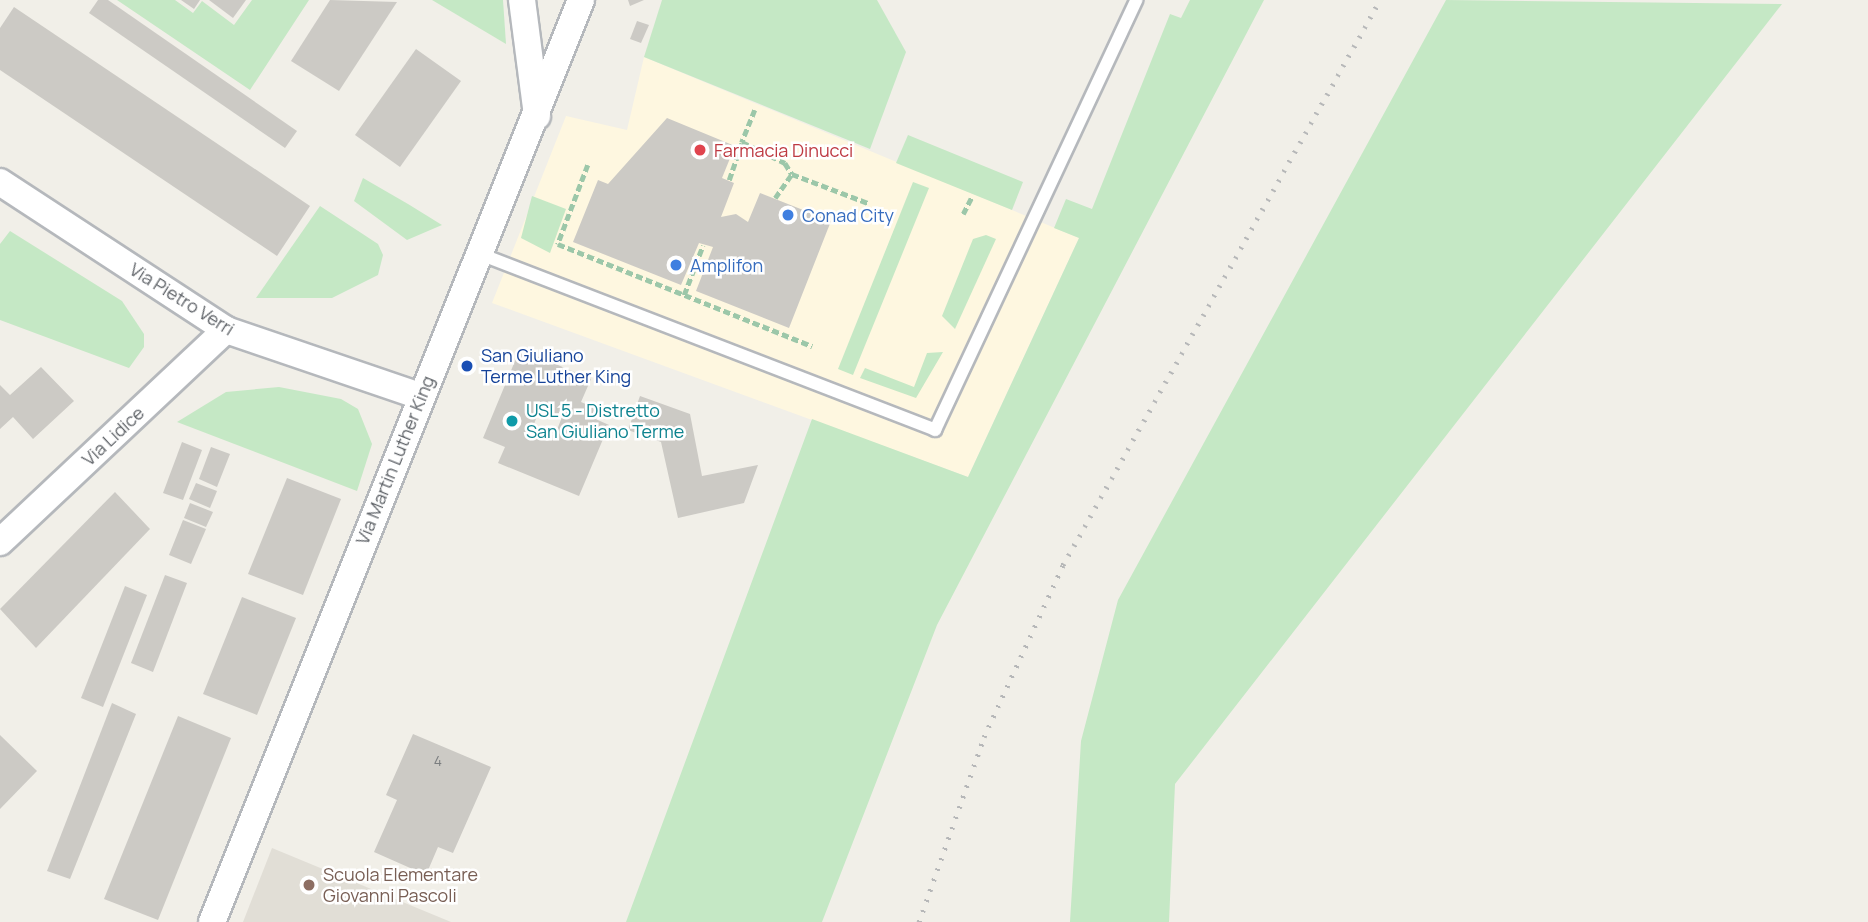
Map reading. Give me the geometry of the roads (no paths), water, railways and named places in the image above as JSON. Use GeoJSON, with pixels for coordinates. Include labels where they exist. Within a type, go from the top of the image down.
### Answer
{"type":"FeatureCollection","features":[{"type":"Feature","properties":{"kind":"street"},"geometry":{"type":"LineString","coordinates":[[522,0],[538,118]]}},
{"type":"Feature","properties":{"kind":"street","name":"Via Martin Luther King"},"geometry":{"type":"LineString","coordinates":[[212,922],[420,396],[538,118],[581,0]]}},
{"type":"Feature","properties":{"kind":"street","name":"Via Pietro Verri"},"geometry":{"type":"LineString","coordinates":[[0,182],[226,330],[420,396]]}},
{"type":"Feature","properties":{"kind":"street","name":"Via Lidice"},"geometry":{"type":"LineString","coordinates":[[0,542],[226,330]]}},
{"type":"Feature","properties":{"kind":"lane"},"geometry":{"type":"LineString","coordinates":[[480,254],[935,430],[1136,0]]}},
{"type":"Feature","properties":{"kind":"railway"},"geometry":{"type":"LineString","coordinates":[[919,922],[984,737],[1063,565],[1380,0]]}},
{"type":"Feature","properties":{"kind":"place","name":"Farmacia Dinucci"},"geometry":{"type":"Point","coordinates":[700,150]}},
{"type":"Feature","properties":{"kind":"place","name":"Conad City"},"geometry":{"type":"Point","coordinates":[788,215]}},
{"type":"Feature","properties":{"kind":"place","name":"Amplifon"},"geometry":{"type":"Point","coordinates":[676,265]}},
{"type":"Feature","properties":{"kind":"place","name":"San Giuliano Terme Luther King"},"geometry":{"type":"Point","coordinates":[467,366]}},
{"type":"Feature","properties":{"kind":"place","name":"USL 5 - Distretto San Giuliano Terme"},"geometry":{"type":"Point","coordinates":[512,421]}},
{"type":"Feature","properties":{"kind":"place","name":"Scuola Elementare Giovanni Pascoli"},"geometry":{"type":"Point","coordinates":[309,885]}}]}
